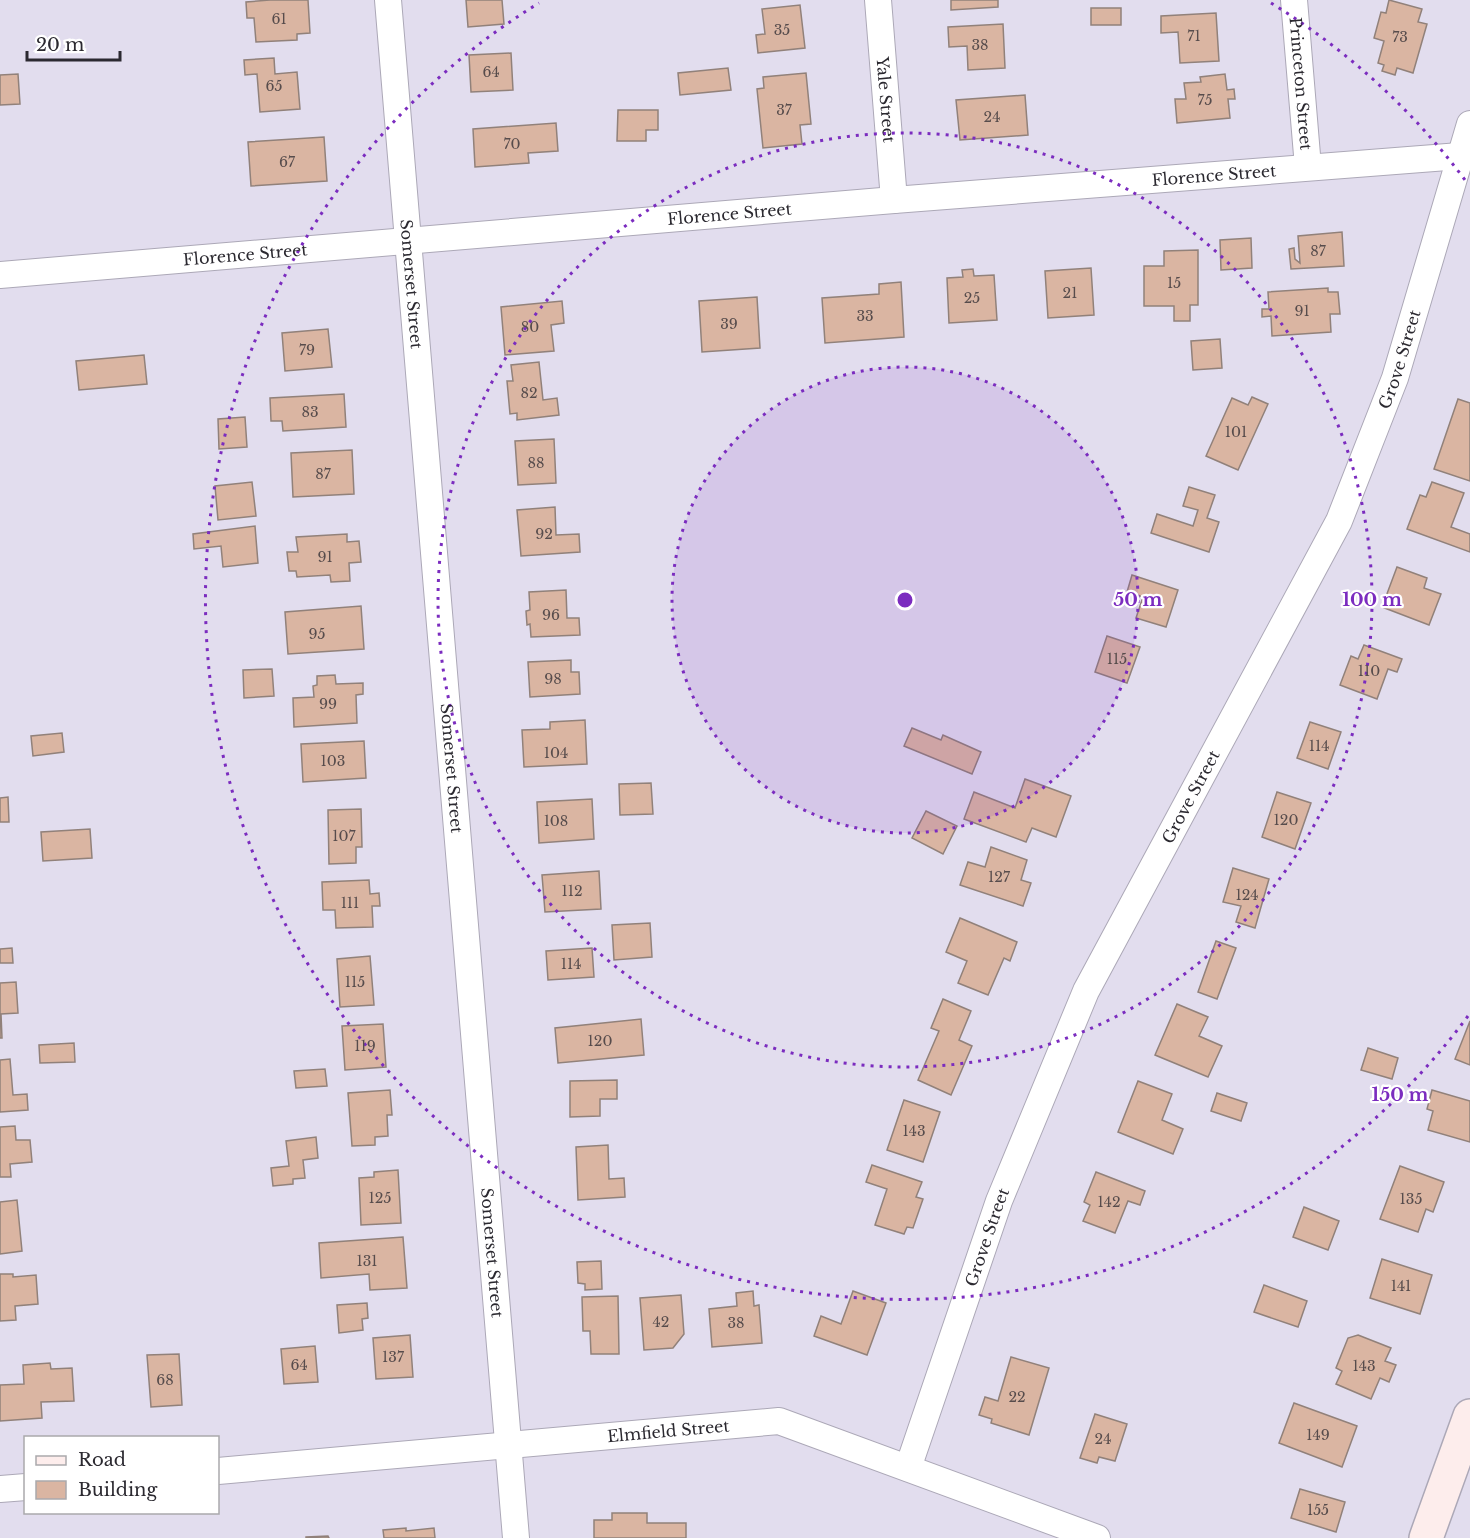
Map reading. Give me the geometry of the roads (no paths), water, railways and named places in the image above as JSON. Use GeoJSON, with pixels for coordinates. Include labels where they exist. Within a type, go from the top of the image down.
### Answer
{"type":"FeatureCollection","features":[{"type":"Feature","properties":{"kind":"main road"},"geometry":{"type":"LineString","coordinates":[[1426,1538],[1470,1416]]}},
{"type":"Feature","properties":{"kind":"street","name":"Somerset Street"},"geometry":{"type":"LineString","coordinates":[[388,0],[516,1538]]}},
{"type":"Feature","properties":{"kind":"street","name":"Yale Street"},"geometry":{"type":"LineString","coordinates":[[878,0],[894,200]]}},
{"type":"Feature","properties":{"kind":"street","name":"Princeton Street"},"geometry":{"type":"LineString","coordinates":[[1293,0],[1308,167]]}},
{"type":"Feature","properties":{"kind":"street","name":"Grove Street"},"geometry":{"type":"LineString","coordinates":[[908,1468],[999,1201],[1086,992],[1340,521],[1395,378],[1470,124]]}},
{"type":"Feature","properties":{"kind":"street","name":"Florence Street"},"geometry":{"type":"LineString","coordinates":[[0,275],[894,200],[1460,156]]}},
{"type":"Feature","properties":{"kind":"street","name":"Elmfield Street"},"geometry":{"type":"LineString","coordinates":[[219,1471],[779,1421],[1097,1538]]}},
{"type":"Feature","properties":{"kind":"street"},"geometry":{"type":"LineString","coordinates":[[0,1489],[24,1487]]}}]}
